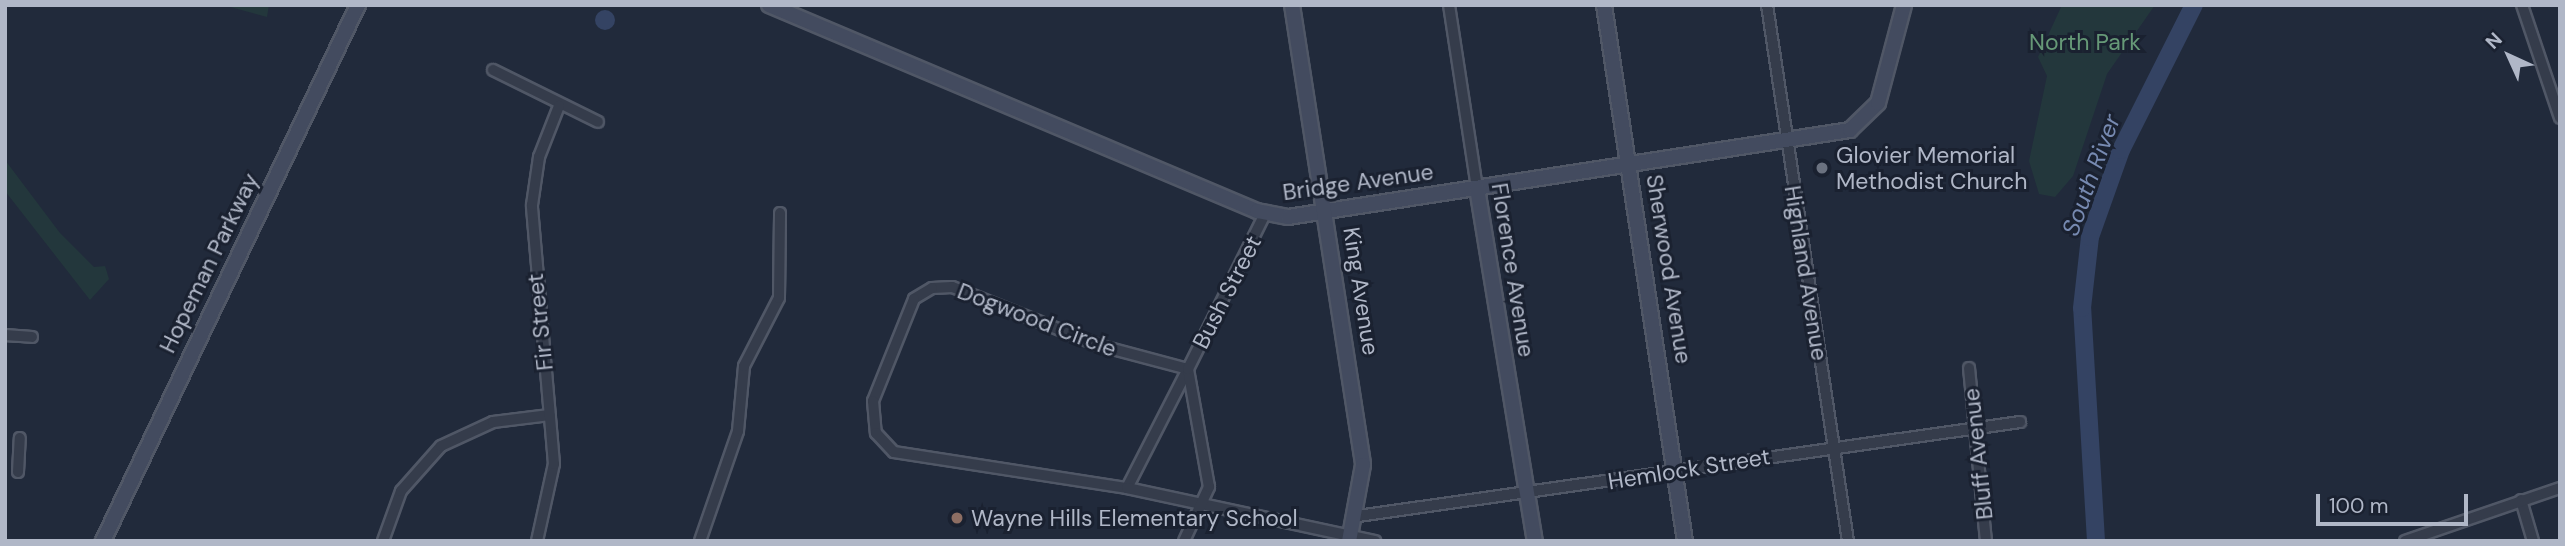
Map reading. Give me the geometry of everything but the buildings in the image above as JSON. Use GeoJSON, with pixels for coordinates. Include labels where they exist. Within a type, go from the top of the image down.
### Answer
{"type":"FeatureCollection","features":[{"type":"Feature","properties":{"kind":"street","name":"Hopeman Parkway"},"geometry":{"type":"LineString","coordinates":[[103,541],[358,5]]}},
{"type":"Feature","properties":{"kind":"street","name":"Bridge Avenue"},"geometry":{"type":"LineString","coordinates":[[769,5],[1265,214],[1325,212],[1850,130],[1873,112],[1904,5]]}},
{"type":"Feature","properties":{"kind":"street","name":"King Avenue"},"geometry":{"type":"LineString","coordinates":[[1292,5],[1363,465],[1357,516],[1350,538]]}},
{"type":"Feature","properties":{"kind":"street","name":"Florence Avenue"},"geometry":{"type":"LineString","coordinates":[[1449,5],[1535,541]]}},
{"type":"Feature","properties":{"kind":"street","name":"Sherwood Avenue"},"geometry":{"type":"LineString","coordinates":[[1604,5],[1677,472],[1685,541]]}},
{"type":"Feature","properties":{"kind":"street","name":"Highland Avenue"},"geometry":{"type":"LineString","coordinates":[[1767,5],[1848,541]]}},
{"type":"Feature","properties":{"kind":"street"},"geometry":{"type":"LineString","coordinates":[[2522,5],[2560,118]]}},
{"type":"Feature","properties":{"kind":"street"},"geometry":{"type":"LineString","coordinates":[[493,70],[559,106],[598,122]]}},
{"type":"Feature","properties":{"kind":"street","name":"Fir Street"},"geometry":{"type":"LineString","coordinates":[[537,541],[552,482],[550,415],[532,205],[539,157],[559,106]]}},
{"type":"Feature","properties":{"kind":"street"},"geometry":{"type":"LineString","coordinates":[[700,541],[737,431],[744,366],[779,298],[780,213]]}},
{"type":"Feature","properties":{"kind":"street","name":"Bush Street"},"geometry":{"type":"LineString","coordinates":[[1127,488],[1265,214]]}},
{"type":"Feature","properties":{"kind":"street","name":"Dogwood Circle"},"geometry":{"type":"LineString","coordinates":[[1188,369],[1098,345],[952,286],[932,288],[908,308],[873,401],[873,422],[885,445],[905,456],[1127,488],[1350,538],[1376,541]]}},
{"type":"Feature","properties":{"kind":"street"},"geometry":{"type":"LineString","coordinates":[[5,335],[32,337]]}},
{"type":"Feature","properties":{"kind":"street","name":"Bluff Avenue"},"geometry":{"type":"LineString","coordinates":[[1969,368],[1972,424],[1986,541]]}},
{"type":"Feature","properties":{"kind":"street","name":"Bush Street"},"geometry":{"type":"LineString","coordinates":[[1184,541],[1201,503],[1209,476],[1188,369]]}},
{"type":"Feature","properties":{"kind":"street"},"geometry":{"type":"LineString","coordinates":[[383,541],[401,491],[441,446],[484,425],[550,415]]}},
{"type":"Feature","properties":{"kind":"street","name":"Hemlock Street"},"geometry":{"type":"LineString","coordinates":[[1357,516],[1526,495],[1972,424],[2020,422]]}},
{"type":"Feature","properties":{"kind":"street"},"geometry":{"type":"LineString","coordinates":[[18,472],[20,438]]}},
{"type":"Feature","properties":{"kind":"street"},"geometry":{"type":"LineString","coordinates":[[5,454],[19,456]]}},
{"type":"Feature","properties":{"kind":"street"},"geometry":{"type":"LineString","coordinates":[[2405,541],[2560,488]]}},
{"type":"Feature","properties":{"kind":"street"},"geometry":{"type":"LineString","coordinates":[[2521,500],[2533,541]]}},
{"type":"Feature","properties":{"kind":"street"},"geometry":{"type":"LineString","coordinates":[[2444,529],[2448,541]]}},
{"type":"Feature","properties":{"kind":"green space"},"geometry":{"type":"Polygon","coordinates":[[[223,5],[269,5],[267,17],[223,5]]]}},
{"type":"Feature","properties":{"kind":"green space","name":"North Park"},"geometry":{"type":"Polygon","coordinates":[[[2062,5],[2155,5],[2107,74],[2073,176],[2055,197],[2039,194],[2029,161],[2047,76],[2038,57],[2062,5]]]}},
{"type":"Feature","properties":{"kind":"green space"},"geometry":{"type":"Polygon","coordinates":[[[5,160],[60,233],[94,267],[105,266],[109,279],[90,300],[5,191],[5,160]]]}},
{"type":"Feature","properties":{"kind":"water"},"geometry":{"type":"Polygon","coordinates":[[[605,10],[612,13],[615,20],[612,27],[605,30],[598,27],[595,20],[598,13],[605,10]]]}},
{"type":"Feature","properties":{"kind":"waterway","name":"South River"},"geometry":{"type":"LineString","coordinates":[[2096,541],[2082,308],[2090,237],[2121,150],[2194,5]]}},
{"type":"Feature","properties":{"kind":"place","name":"Glovier Memorial Methodist Church"},"geometry":{"type":"Point","coordinates":[1822,168]}},
{"type":"Feature","properties":{"kind":"place","name":"Wayne Hills Elementary School"},"geometry":{"type":"Point","coordinates":[957,518]}}]}
